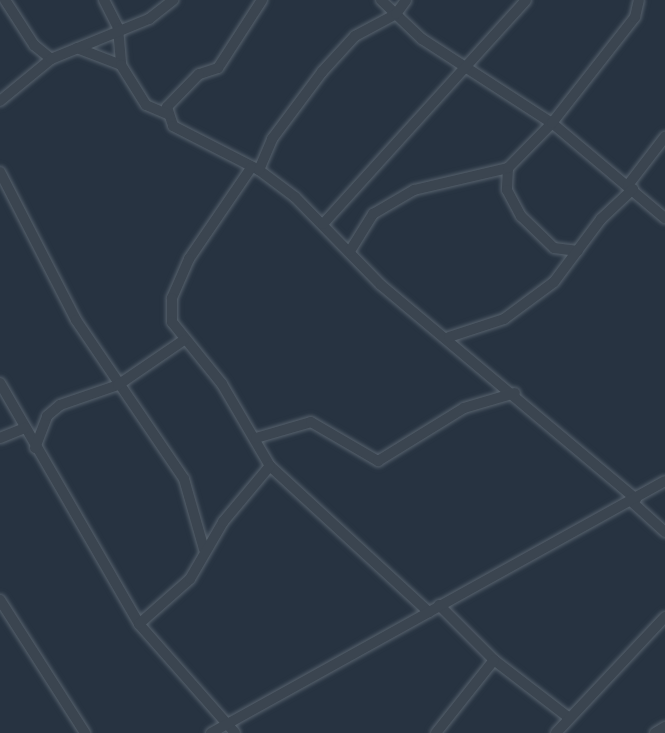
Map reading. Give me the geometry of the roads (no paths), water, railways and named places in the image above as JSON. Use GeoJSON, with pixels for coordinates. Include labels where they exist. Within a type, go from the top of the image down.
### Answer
{"type":"FeatureCollection","features":[{"type":"Feature","properties":{"kind":"street"},"geometry":{"type":"LineString","coordinates":[[5,0],[34,45],[51,59]]}},
{"type":"Feature","properties":{"kind":"street"},"geometry":{"type":"LineString","coordinates":[[104,0],[118,28],[121,65],[146,105],[167,114],[182,134],[255,169],[323,224],[381,285],[449,337],[515,393],[634,500],[665,532]]}},
{"type":"Feature","properties":{"kind":"street"},"geometry":{"type":"LineString","coordinates":[[0,101],[51,59],[118,28],[149,19],[173,0]]}},
{"type":"Feature","properties":{"kind":"street"},"geometry":{"type":"LineString","coordinates":[[167,114],[191,81],[218,68],[262,0]]}},
{"type":"Feature","properties":{"kind":"street"},"geometry":{"type":"LineString","coordinates":[[382,0],[396,14],[470,68],[552,124],[665,218]]}},
{"type":"Feature","properties":{"kind":"street"},"geometry":{"type":"LineString","coordinates":[[406,0],[396,14],[355,36],[322,72],[272,139],[255,169],[189,259],[172,298],[172,322],[222,384],[270,466],[429,612]]}},
{"type":"Feature","properties":{"kind":"street"},"geometry":{"type":"LineString","coordinates":[[323,224],[470,68],[526,0]]}},
{"type":"Feature","properties":{"kind":"street"},"geometry":{"type":"LineString","coordinates":[[350,251],[373,214],[414,190],[508,168],[552,124],[635,17],[639,0]]}},
{"type":"Feature","properties":{"kind":"street"},"geometry":{"type":"LineString","coordinates":[[77,48],[121,65]]}},
{"type":"Feature","properties":{"kind":"street"},"geometry":{"type":"LineString","coordinates":[[449,337],[519,311],[554,282],[631,187],[665,137]]}},
{"type":"Feature","properties":{"kind":"street"},"geometry":{"type":"LineString","coordinates":[[508,168],[507,190],[521,216],[554,248],[578,251]]}},
{"type":"Feature","properties":{"kind":"street"},"geometry":{"type":"LineString","coordinates":[[0,172],[76,320],[184,479],[204,549]]}},
{"type":"Feature","properties":{"kind":"street"},"geometry":{"type":"LineString","coordinates":[[35,448],[47,416],[60,405],[118,385],[184,340]]}},
{"type":"Feature","properties":{"kind":"street"},"geometry":{"type":"LineString","coordinates":[[0,383],[35,448],[139,624],[217,708],[225,725],[235,733]]}},
{"type":"Feature","properties":{"kind":"street"},"geometry":{"type":"LineString","coordinates":[[256,438],[310,422],[378,461],[464,408],[515,393]]}},
{"type":"Feature","properties":{"kind":"street"},"geometry":{"type":"LineString","coordinates":[[0,438],[25,428]]}},
{"type":"Feature","properties":{"kind":"street"},"geometry":{"type":"LineString","coordinates":[[139,624],[190,579],[204,549],[270,466]]}},
{"type":"Feature","properties":{"kind":"street"},"geometry":{"type":"LineString","coordinates":[[211,733],[665,481]]}},
{"type":"Feature","properties":{"kind":"street"},"geometry":{"type":"LineString","coordinates":[[0,600],[85,733]]}},
{"type":"Feature","properties":{"kind":"street"},"geometry":{"type":"LineString","coordinates":[[439,605],[494,660],[568,717]]}},
{"type":"Feature","properties":{"kind":"street"},"geometry":{"type":"LineString","coordinates":[[556,733],[568,717],[665,617]]}},
{"type":"Feature","properties":{"kind":"street"},"geometry":{"type":"LineString","coordinates":[[436,733],[494,660]]}},
{"type":"Feature","properties":{"kind":"street"},"geometry":{"type":"LineString","coordinates":[[655,733],[665,727]]}}]}
